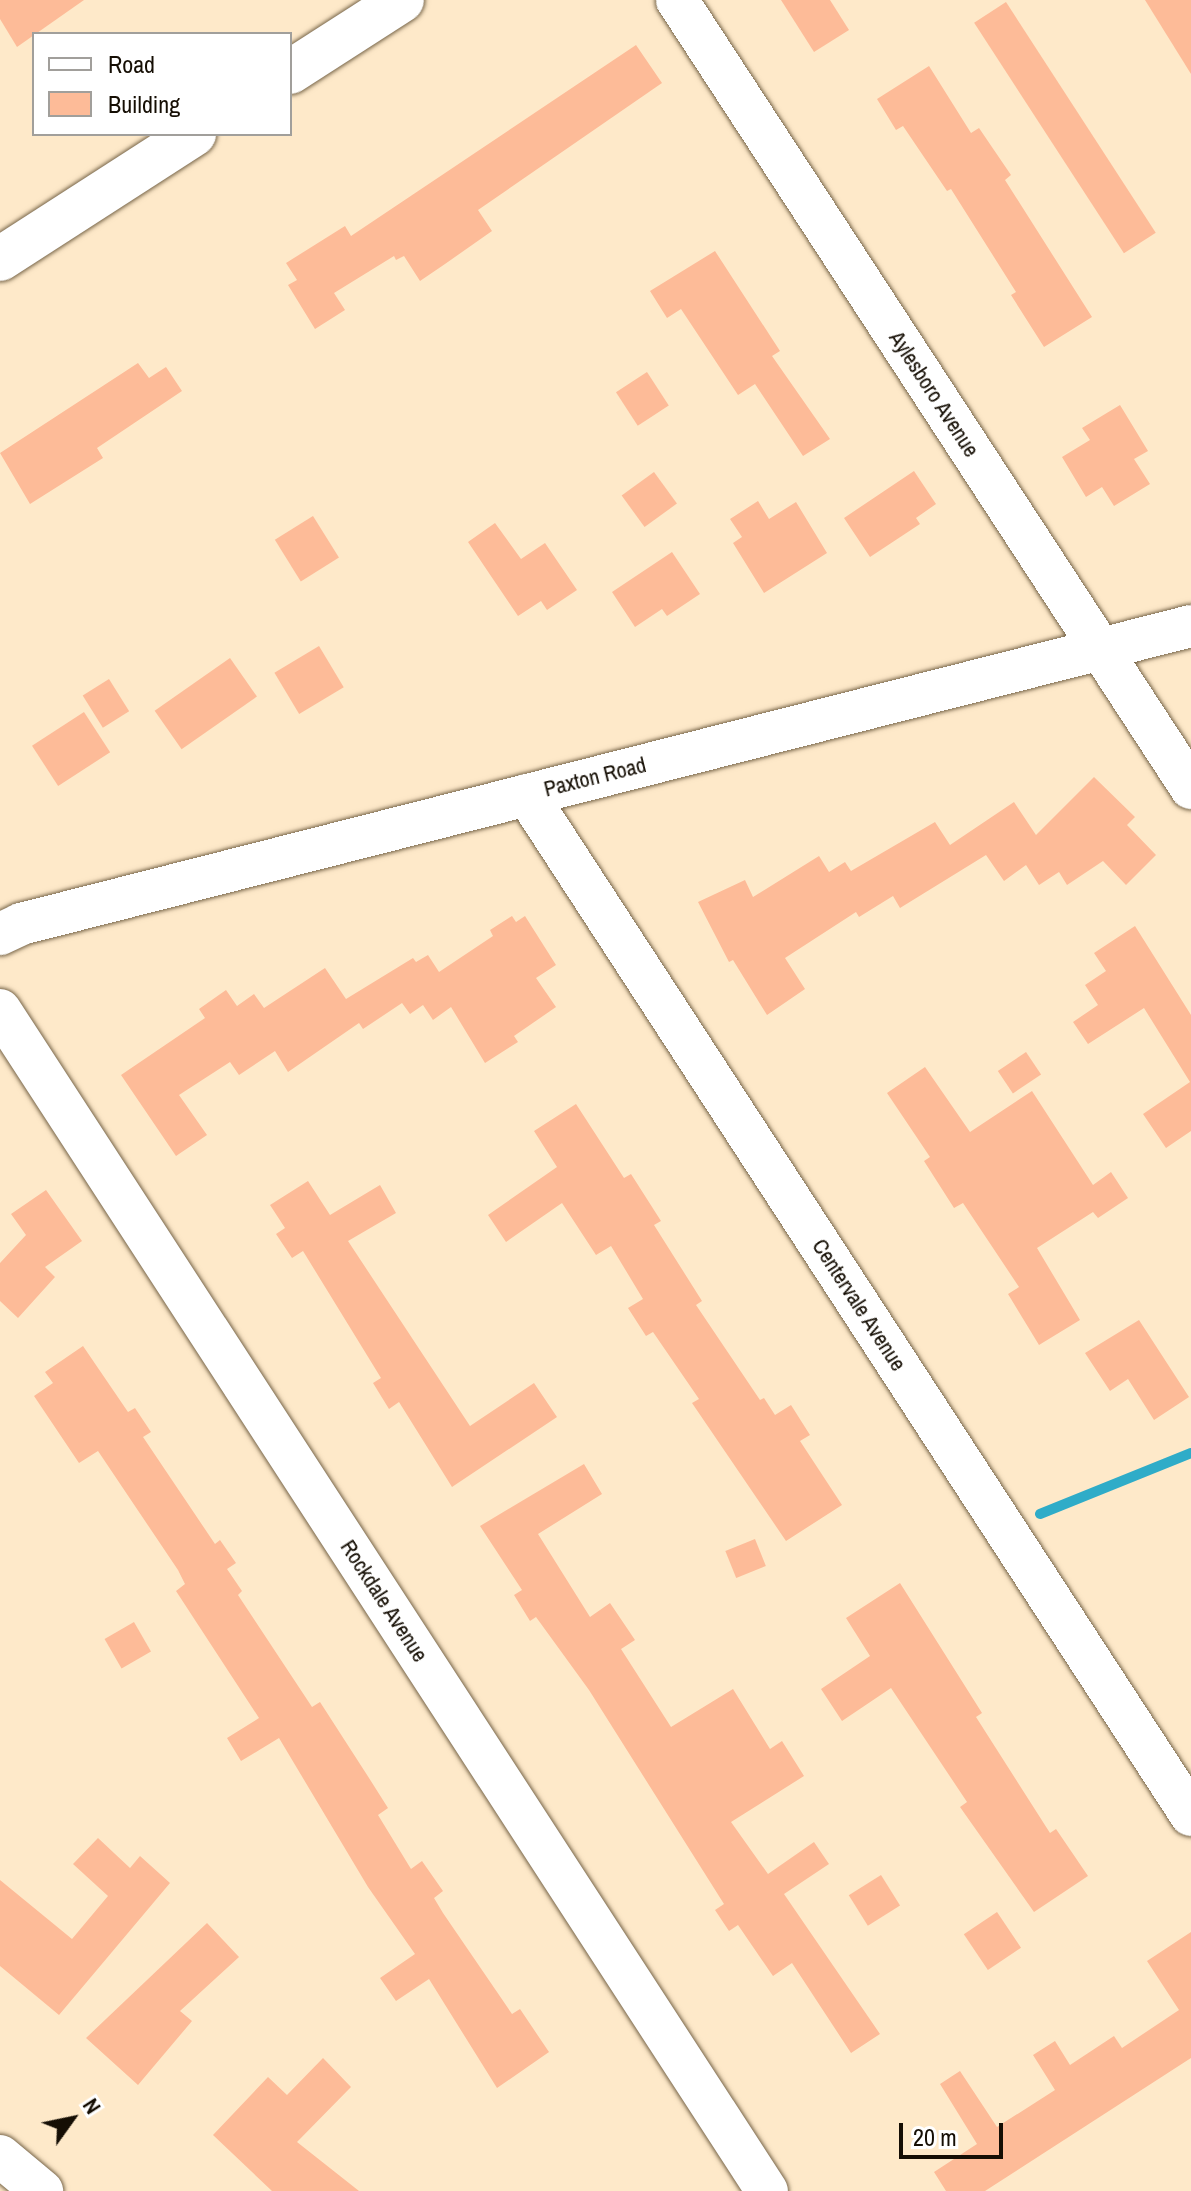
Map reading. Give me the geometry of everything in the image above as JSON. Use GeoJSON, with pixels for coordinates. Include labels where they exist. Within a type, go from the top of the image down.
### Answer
{"type":"FeatureCollection","features":[{"type":"Feature","properties":{"kind":"street"},"geometry":{"type":"LineString","coordinates":[[292,71],[402,0]]}},
{"type":"Feature","properties":{"kind":"street","name":"Aylesboro Avenue"},"geometry":{"type":"LineString","coordinates":[[677,0],[1191,788]]}},
{"type":"Feature","properties":{"kind":"street"},"geometry":{"type":"LineString","coordinates":[[0,259],[191,136]]}},
{"type":"Feature","properties":{"kind":"street","name":"Paxton Road"},"geometry":{"type":"LineString","coordinates":[[0,934],[21,924],[1191,626]]}},
{"type":"Feature","properties":{"kind":"street","name":"Centervale Avenue"},"geometry":{"type":"LineString","coordinates":[[527,795],[1191,1815]]}},
{"type":"Feature","properties":{"kind":"street","name":"Rockdale Avenue"},"geometry":{"type":"LineString","coordinates":[[0,1010],[767,2191]]}},
{"type":"Feature","properties":{"kind":"street"},"geometry":{"type":"LineString","coordinates":[[0,2156],[42,2191]]}},
{"type":"Feature","properties":{"kind":"building"},"geometry":{"type":"Polygon","coordinates":[[[0,0],[84,0],[38,32],[32,32],[32,36],[17,47],[0,19],[0,0]]]}},
{"type":"Feature","properties":{"kind":"building"},"geometry":{"type":"Polygon","coordinates":[[[781,0],[830,0],[849,30],[814,52],[781,0]]]}},
{"type":"Feature","properties":{"kind":"building"},"geometry":{"type":"Polygon","coordinates":[[[1145,0],[1191,0],[1191,74],[1145,0]]]}},
{"type":"Feature","properties":{"kind":"building"},"geometry":{"type":"Polygon","coordinates":[[[1006,2],[1156,233],[1124,253],[974,23],[1006,2]]]}},
{"type":"Feature","properties":{"kind":"building"},"geometry":{"type":"Polygon","coordinates":[[[636,45],[662,83],[478,210],[492,231],[420,281],[404,256],[396,260],[394,256],[334,293],[345,310],[315,329],[288,285],[297,280],[286,263],[345,226],[351,236],[636,45]]]}},
{"type":"Feature","properties":{"kind":"building"},"geometry":{"type":"Polygon","coordinates":[[[929,66],[971,133],[979,128],[1011,175],[1005,180],[1092,317],[1044,347],[1011,295],[1016,292],[951,189],[947,191],[903,126],[896,130],[877,99],[929,66]]]}},
{"type":"Feature","properties":{"kind":"building"},"geometry":{"type":"Polygon","coordinates":[[[715,251],[780,351],[772,356],[830,439],[803,456],[755,384],[738,395],[681,309],[667,318],[650,291],[715,251]]]}},
{"type":"Feature","properties":{"kind":"building"},"geometry":{"type":"Polygon","coordinates":[[[138,363],[149,378],[166,367],[182,391],[97,448],[103,458],[30,504],[0,453],[138,363]]]}},
{"type":"Feature","properties":{"kind":"building"},"geometry":{"type":"Polygon","coordinates":[[[647,372],[669,406],[638,426],[616,392],[647,372]]]}},
{"type":"Feature","properties":{"kind":"building"},"geometry":{"type":"Polygon","coordinates":[[[1120,405],[1148,451],[1134,459],[1150,484],[1114,506],[1102,487],[1086,497],[1062,457],[1090,440],[1082,428],[1120,405]]]}},
{"type":"Feature","properties":{"kind":"building"},"geometry":{"type":"Polygon","coordinates":[[[914,471],[936,504],[916,518],[920,524],[870,557],[844,518],[914,471]]]}},
{"type":"Feature","properties":{"kind":"building"},"geometry":{"type":"Polygon","coordinates":[[[654,472],[677,504],[645,527],[622,496],[654,472]]]}},
{"type":"Feature","properties":{"kind":"building"},"geometry":{"type":"Polygon","coordinates":[[[758,501],[769,519],[796,502],[827,553],[764,593],[733,543],[742,537],[730,519],[758,501]]]}},
{"type":"Feature","properties":{"kind":"building"},"geometry":{"type":"Polygon","coordinates":[[[313,516],[339,558],[301,581],[275,540],[313,516]]]}},
{"type":"Feature","properties":{"kind":"building"},"geometry":{"type":"Polygon","coordinates":[[[495,523],[521,559],[545,543],[577,590],[547,610],[541,601],[518,616],[468,542],[495,523]]]}},
{"type":"Feature","properties":{"kind":"building"},"geometry":{"type":"Polygon","coordinates":[[[672,552],[700,594],[667,616],[662,609],[635,627],[612,592],[672,552]]]}},
{"type":"Feature","properties":{"kind":"building"},"geometry":{"type":"Polygon","coordinates":[[[319,646],[344,687],[299,714],[274,673],[319,646]]]}},
{"type":"Feature","properties":{"kind":"building"},"geometry":{"type":"Polygon","coordinates":[[[230,658],[257,697],[182,749],[155,711],[230,658]]]}},
{"type":"Feature","properties":{"kind":"building"},"geometry":{"type":"Polygon","coordinates":[[[109,679],[129,711],[103,728],[83,695],[109,679]]]}},
{"type":"Feature","properties":{"kind":"building"},"geometry":{"type":"Polygon","coordinates":[[[84,712],[110,752],[58,786],[32,746],[84,712]]]}},
{"type":"Feature","properties":{"kind":"building"},"geometry":{"type":"Polygon","coordinates":[[[1094,777],[1135,817],[1127,825],[1156,855],[1126,885],[1103,861],[1067,885],[1059,872],[1039,885],[1026,865],[1004,881],[986,855],[900,908],[893,896],[859,917],[856,912],[785,958],[805,989],[767,1015],[733,960],[729,962],[698,902],[745,880],[753,897],[819,856],[829,872],[845,862],[851,871],[935,822],[950,845],[1014,802],[1036,835],[1094,777]]]}},
{"type":"Feature","properties":{"kind":"building"},"geometry":{"type":"Polygon","coordinates":[[[512,916],[516,922],[525,916],[556,965],[536,978],[556,1007],[514,1036],[518,1042],[485,1063],[451,1007],[433,1020],[423,1005],[410,1014],[402,1003],[363,1029],[359,1023],[288,1072],[275,1051],[239,1075],[230,1062],[179,1095],[207,1135],[176,1156],[121,1075],[205,1018],[199,1009],[226,990],[237,1006],[254,994],[264,1008],[325,968],[346,999],[413,958],[416,962],[428,955],[439,972],[493,936],[490,930],[512,916]]]}},
{"type":"Feature","properties":{"kind":"building"},"geometry":{"type":"Polygon","coordinates":[[[1135,926],[1191,1015],[1191,1131],[1166,1148],[1143,1114],[1190,1082],[1144,1008],[1088,1044],[1073,1022],[1098,1005],[1085,985],[1106,971],[1094,953],[1135,926]]]}},
{"type":"Feature","properties":{"kind":"building"},"geometry":{"type":"Polygon","coordinates":[[[1026,1052],[1041,1074],[1013,1093],[998,1071],[1026,1052]]]}},
{"type":"Feature","properties":{"kind":"building"},"geometry":{"type":"Polygon","coordinates":[[[925,1067],[970,1132],[1032,1091],[1093,1185],[1111,1172],[1128,1198],[1098,1218],[1093,1212],[1037,1248],[1080,1320],[1039,1345],[1008,1294],[1019,1287],[963,1203],[954,1208],[924,1161],[930,1157],[887,1093],[925,1067]]]}},
{"type":"Feature","properties":{"kind":"building"},"geometry":{"type":"Polygon","coordinates":[[[576,1104],[624,1178],[631,1174],[661,1221],[654,1225],[702,1301],[696,1305],[760,1400],[764,1398],[775,1415],[791,1405],[810,1435],[800,1441],[842,1505],[786,1541],[692,1403],[699,1399],[653,1332],[646,1336],[628,1308],[643,1299],[611,1246],[596,1255],[562,1203],[506,1242],[488,1215],[557,1167],[534,1131],[576,1104]]]}},
{"type":"Feature","properties":{"kind":"building"},"geometry":{"type":"Polygon","coordinates":[[[308,1181],[330,1215],[380,1185],[396,1213],[348,1241],[470,1426],[534,1383],[557,1417],[452,1487],[399,1402],[389,1409],[373,1383],[381,1378],[303,1251],[292,1258],[276,1234],[285,1228],[270,1205],[308,1181]]]}},
{"type":"Feature","properties":{"kind":"building"},"geometry":{"type":"Polygon","coordinates":[[[46,1190],[82,1241],[45,1267],[55,1277],[18,1318],[0,1301],[0,1263],[26,1235],[11,1214],[46,1190]]]}},
{"type":"Feature","properties":{"kind":"building"},"geometry":{"type":"Polygon","coordinates":[[[1139,1320],[1189,1397],[1154,1420],[1128,1379],[1110,1391],[1085,1353],[1139,1320]]]}},
{"type":"Feature","properties":{"kind":"building"},"geometry":{"type":"Polygon","coordinates":[[[83,1346],[128,1412],[135,1408],[151,1432],[143,1437],[215,1544],[220,1540],[236,1563],[227,1569],[242,1591],[238,1595],[312,1707],[320,1702],[388,1808],[378,1815],[411,1869],[422,1861],[443,1891],[434,1898],[443,1913],[512,2014],[520,2009],[549,2052],[497,2088],[429,1979],[396,2001],[380,1978],[415,1954],[368,1887],[279,1738],[241,1761],[227,1738],[259,1718],[176,1591],[185,1584],[178,1570],[98,1451],[79,1463],[34,1396],[53,1383],[45,1372],[83,1346]]]}},
{"type":"Feature","properties":{"kind":"building"},"geometry":{"type":"Polygon","coordinates":[[[584,1464],[602,1494],[538,1534],[590,1617],[610,1603],[635,1640],[621,1649],[671,1727],[733,1689],[770,1749],[782,1741],[804,1776],[731,1822],[768,1874],[814,1842],[829,1864],[784,1894],[880,2034],[851,2053],[792,1963],[773,1976],[738,1925],[729,1931],[715,1910],[724,1904],[589,1690],[536,1617],[530,1621],[514,1595],[522,1590],[480,1526],[584,1464]]]}},
{"type":"Feature","properties":{"kind":"building"},"geometry":{"type":"Polygon","coordinates":[[[755,1539],[766,1566],[736,1578],[725,1551],[755,1539]]]}},
{"type":"Feature","properties":{"kind":"building"},"geometry":{"type":"Polygon","coordinates":[[[900,1583],[982,1713],[976,1717],[1050,1833],[1056,1829],[1088,1876],[1034,1912],[960,1807],[967,1802],[891,1688],[842,1721],[821,1689],[870,1656],[846,1618],[900,1583]]]}},
{"type":"Feature","properties":{"kind":"building"},"geometry":{"type":"Polygon","coordinates":[[[134,1622],[151,1651],[122,1668],[105,1639],[134,1622]]]}},
{"type":"Feature","properties":{"kind":"building"},"geometry":{"type":"Polygon","coordinates":[[[98,1838],[130,1868],[140,1856],[170,1883],[59,2015],[0,1966],[0,1880],[72,1939],[108,1896],[73,1864],[98,1838]]]}},
{"type":"Feature","properties":{"kind":"building"},"geometry":{"type":"Polygon","coordinates":[[[881,1875],[900,1906],[868,1926],[849,1895],[881,1875]]]}},
{"type":"Feature","properties":{"kind":"building"},"geometry":{"type":"Polygon","coordinates":[[[997,1912],[1021,1948],[988,1970],[964,1934],[997,1912]]]}},
{"type":"Feature","properties":{"kind":"building"},"geometry":{"type":"Polygon","coordinates":[[[207,1923],[239,1957],[180,2011],[192,2021],[138,2085],[86,2038],[207,1923]]]}},
{"type":"Feature","properties":{"kind":"building"},"geometry":{"type":"Polygon","coordinates":[[[1191,1932],[1191,2058],[985,2191],[946,2191],[934,2172],[977,2144],[940,2084],[960,2071],[997,2127],[1055,2090],[1033,2055],[1055,2041],[1070,2065],[1114,2036],[1122,2048],[1179,2010],[1147,1961],[1191,1932]]]}},
{"type":"Feature","properties":{"kind":"building"},"geometry":{"type":"Polygon","coordinates":[[[323,2058],[351,2087],[297,2142],[359,2191],[272,2191],[213,2135],[268,2077],[287,2095],[323,2058]]]}},
{"type":"Feature","properties":{"kind":"waterway"},"geometry":{"type":"LineString","coordinates":[[1040,1514],[1191,1453]]}}]}
